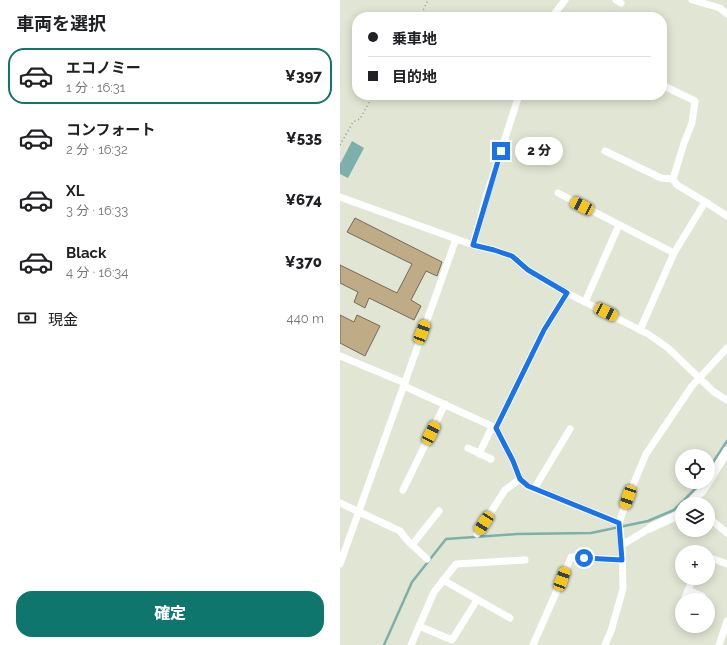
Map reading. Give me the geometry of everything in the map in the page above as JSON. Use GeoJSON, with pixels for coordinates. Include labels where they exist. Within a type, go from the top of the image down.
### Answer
{"type":"FeatureCollection","features":[{"type":"Feature","properties":{"kind":"street"},"geometry":{"type":"LineString","coordinates":[[557,12],[565,0]]}},
{"type":"Feature","properties":{"kind":"street"},"geometry":{"type":"LineString","coordinates":[[692,0],[720,8],[727,14]]}},
{"type":"Feature","properties":{"kind":"street"},"geometry":{"type":"LineString","coordinates":[[667,87],[695,101],[692,123],[673,179]]}},
{"type":"Feature","properties":{"kind":"street"},"geometry":{"type":"LineString","coordinates":[[473,245],[487,194],[517,100]]}},
{"type":"Feature","properties":{"kind":"street"},"geometry":{"type":"LineString","coordinates":[[605,151],[662,178],[673,179]]}},
{"type":"Feature","properties":{"kind":"street"},"geometry":{"type":"LineString","coordinates":[[673,179],[677,185],[727,216]]}},
{"type":"Feature","properties":{"kind":"street"},"geometry":{"type":"LineString","coordinates":[[558,193],[674,253]]}},
{"type":"Feature","properties":{"kind":"street"},"geometry":{"type":"LineString","coordinates":[[340,197],[473,245],[512,256],[528,270],[567,293],[640,330],[668,348],[714,392],[727,400]]}},
{"type":"Feature","properties":{"kind":"street"},"geometry":{"type":"LineString","coordinates":[[640,330],[674,253],[705,202]]}},
{"type":"Feature","properties":{"kind":"street"},"geometry":{"type":"LineString","coordinates":[[585,302],[619,225]]}},
{"type":"Feature","properties":{"kind":"street"},"geometry":{"type":"LineString","coordinates":[[340,564],[456,239]]}},
{"type":"Feature","properties":{"kind":"street"},"geometry":{"type":"LineString","coordinates":[[479,454],[490,431],[496,428],[544,330],[567,293]]}},
{"type":"Feature","properties":{"kind":"street"},"geometry":{"type":"LineString","coordinates":[[605,645],[611,631],[623,589],[622,545],[619,525],[628,497],[646,454],[692,386],[727,348]]}},
{"type":"Feature","properties":{"kind":"street"},"geometry":{"type":"LineString","coordinates":[[340,356],[404,384],[496,428],[513,461],[520,479],[528,486],[619,525]]}},
{"type":"Feature","properties":{"kind":"street"},"geometry":{"type":"LineString","coordinates":[[402,490],[445,404]]}},
{"type":"Feature","properties":{"kind":"street"},"geometry":{"type":"LineString","coordinates":[[534,489],[570,429]]}},
{"type":"Feature","properties":{"kind":"street"},"geometry":{"type":"LineString","coordinates":[[468,448],[491,460]]}},
{"type":"Feature","properties":{"kind":"street"},"geometry":{"type":"LineString","coordinates":[[715,471],[727,452]]}},
{"type":"Feature","properties":{"kind":"street"},"geometry":{"type":"LineString","coordinates":[[477,534],[505,490],[520,479]]}},
{"type":"Feature","properties":{"kind":"street"},"geometry":{"type":"LineString","coordinates":[[696,497],[703,489]]}},
{"type":"Feature","properties":{"kind":"street"},"geometry":{"type":"LineString","coordinates":[[340,504],[400,531],[427,559]]}},
{"type":"Feature","properties":{"kind":"street"},"geometry":{"type":"LineString","coordinates":[[412,545],[439,511]]}},
{"type":"Feature","properties":{"kind":"street"},"geometry":{"type":"LineString","coordinates":[[622,545],[650,528],[675,516]]}},
{"type":"Feature","properties":{"kind":"street"},"geometry":{"type":"LineString","coordinates":[[715,524],[727,533]]}},
{"type":"Feature","properties":{"kind":"street"},"geometry":{"type":"LineString","coordinates":[[533,645],[571,557],[622,560]]}},
{"type":"Feature","properties":{"kind":"street"},"geometry":{"type":"LineString","coordinates":[[411,645],[434,592],[456,564],[525,560]]}},
{"type":"Feature","properties":{"kind":"street"},"geometry":{"type":"LineString","coordinates":[[715,560],[727,564]]}},
{"type":"Feature","properties":{"kind":"street"},"geometry":{"type":"LineString","coordinates":[[443,580],[510,618]]}},
{"type":"Feature","properties":{"kind":"street"},"geometry":{"type":"LineString","coordinates":[[687,593],[690,585]]}},
{"type":"Feature","properties":{"kind":"street"},"geometry":{"type":"LineString","coordinates":[[688,590],[695,593]]}},
{"type":"Feature","properties":{"kind":"street"},"geometry":{"type":"LineString","coordinates":[[419,626],[452,640],[477,600]]}},
{"type":"Feature","properties":{"kind":"street"},"geometry":{"type":"LineString","coordinates":[[720,645],[727,621]]}},
{"type":"Feature","properties":{"kind":"path"},"geometry":{"type":"LineString","coordinates":[[422,12],[428,0]]}},
{"type":"Feature","properties":{"kind":"path"},"geometry":{"type":"LineString","coordinates":[[340,145],[352,122],[360,119],[370,100]]}},
{"type":"Feature","properties":{"kind":"water"},"geometry":{"type":"Polygon","coordinates":[[[352,141],[364,148],[348,178],[340,174],[340,164],[352,141]]]}},
{"type":"Feature","properties":{"kind":"building"},"geometry":{"type":"Polygon","coordinates":[[[355,218],[442,262],[437,276],[426,271],[411,300],[421,306],[414,320],[369,298],[365,308],[354,302],[358,292],[340,283],[340,265],[397,293],[412,264],[347,232],[355,218]]]}},
{"type":"Feature","properties":{"kind":"building"},"geometry":{"type":"Polygon","coordinates":[[[340,315],[354,322],[357,315],[380,326],[365,356],[340,343],[340,315]]]}},
{"type":"Feature","properties":{"kind":"waterway"},"geometry":{"type":"LineString","coordinates":[[715,459],[727,441]]}},
{"type":"Feature","properties":{"kind":"waterway"},"geometry":{"type":"LineString","coordinates":[[384,645],[412,582],[446,539],[517,534],[591,533],[648,521],[674,510],[695,489]]}},
{"type":"Feature","properties":{"kind":"route"},"geometry":{"type":"LineString","coordinates":[[501,151],[473,245],[512,256],[528,270],[567,293],[544,330],[496,428],[513,461],[520,479],[528,486],[619,523],[622,545],[622,560],[584,558]]}}]}
